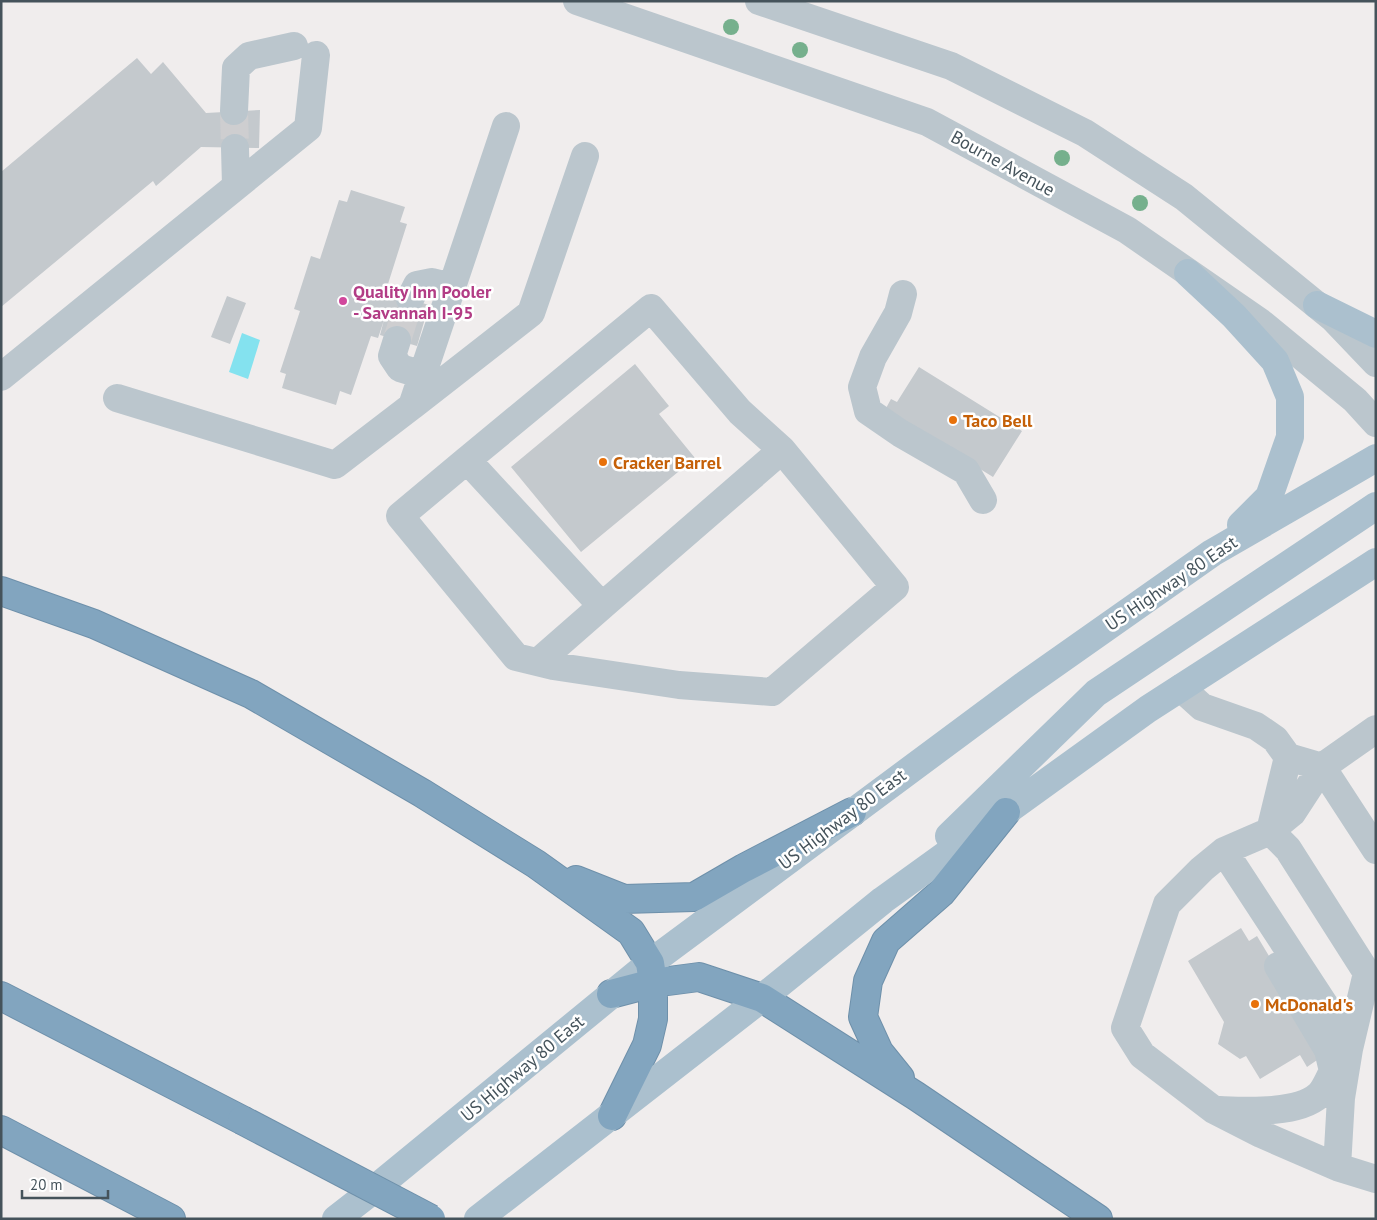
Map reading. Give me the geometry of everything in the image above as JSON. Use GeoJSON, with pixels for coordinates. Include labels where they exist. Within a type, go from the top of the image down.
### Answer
{"type":"FeatureCollection","features":[{"type":"Feature","properties":{"kind":"highway"},"geometry":{"type":"LineString","coordinates":[[1,591],[94,624],[251,694],[422,793],[536,864],[631,932],[652,973],[653,1019],[647,1045],[612,1116]]}},
{"type":"Feature","properties":{"kind":"highway"},"geometry":{"type":"LineString","coordinates":[[536,864],[624,899],[694,897],[744,868],[852,812]]}},
{"type":"Feature","properties":{"kind":"highway"},"geometry":{"type":"LineString","coordinates":[[916,1096],[879,1052],[863,1017],[868,981],[886,940],[941,893],[1006,812]]}},
{"type":"Feature","properties":{"kind":"highway"},"geometry":{"type":"LineString","coordinates":[[611,994],[652,973],[699,977],[762,998],[916,1096],[1098,1219]]}},
{"type":"Feature","properties":{"kind":"highway"},"geometry":{"type":"LineString","coordinates":[[1,996],[431,1219]]}},
{"type":"Feature","properties":{"kind":"highway"},"geometry":{"type":"LineString","coordinates":[[1,1130],[171,1219]]}},
{"type":"Feature","properties":{"kind":"main road"},"geometry":{"type":"LineString","coordinates":[[1188,272],[1234,316],[1275,361],[1290,397],[1290,437],[1269,497],[1212,553]]}},
{"type":"Feature","properties":{"kind":"main road"},"geometry":{"type":"LineString","coordinates":[[1317,305],[1376,334]]}},
{"type":"Feature","properties":{"kind":"main road","name":"US Highway 80 East"},"geometry":{"type":"LineString","coordinates":[[652,973],[852,812],[1023,686],[1212,553],[1376,458]]}},
{"type":"Feature","properties":{"kind":"main road"},"geometry":{"type":"LineString","coordinates":[[883,900],[1096,693],[1376,506]]}},
{"type":"Feature","properties":{"kind":"main road"},"geometry":{"type":"LineString","coordinates":[[478,1219],[762,998],[883,900],[1148,709],[1376,562]]}},
{"type":"Feature","properties":{"kind":"main road","name":"US Highway 80 East"},"geometry":{"type":"LineString","coordinates":[[336,1219],[611,994]]}},
{"type":"Feature","properties":{"kind":"street","name":"Bourne Avenue"},"geometry":{"type":"LineString","coordinates":[[577,1],[928,122],[1127,230],[1260,322],[1356,400],[1376,423]]}},
{"type":"Feature","properties":{"kind":"street"},"geometry":{"type":"LineString","coordinates":[[759,1],[951,66],[1085,133],[1184,198],[1334,318],[1376,363]]}},
{"type":"Feature","properties":{"kind":"street"},"geometry":{"type":"LineString","coordinates":[[1,377],[308,128],[305,50],[250,56],[236,68],[234,111]]}},
{"type":"Feature","properties":{"kind":"street"},"geometry":{"type":"LineString","coordinates":[[412,406],[506,126]]}},
{"type":"Feature","properties":{"kind":"street"},"geometry":{"type":"LineString","coordinates":[[234,148],[236,186]]}},
{"type":"Feature","properties":{"kind":"street"},"geometry":{"type":"LineString","coordinates":[[117,398],[335,465],[531,313],[585,156]]}},
{"type":"Feature","properties":{"kind":"street"},"geometry":{"type":"LineString","coordinates":[[410,300],[417,285],[432,282],[452,287]]}},
{"type":"Feature","properties":{"kind":"street"},"geometry":{"type":"LineString","coordinates":[[904,294],[898,313],[873,357],[862,387],[868,411],[900,433],[966,471],[983,500]]}},
{"type":"Feature","properties":{"kind":"street"},"geometry":{"type":"LineString","coordinates":[[651,308],[740,412],[782,450],[839,516],[895,587],[772,692],[679,685],[516,657],[400,516],[651,308]]}},
{"type":"Feature","properties":{"kind":"street"},"geometry":{"type":"LineString","coordinates":[[397,340],[392,356],[400,368],[423,376]]}},
{"type":"Feature","properties":{"kind":"street"},"geometry":{"type":"LineString","coordinates":[[538,662],[782,450]]}},
{"type":"Feature","properties":{"kind":"street"},"geometry":{"type":"LineString","coordinates":[[467,460],[602,606]]}},
{"type":"Feature","properties":{"kind":"street"},"geometry":{"type":"LineString","coordinates":[[1181,688],[1202,707],[1256,726],[1275,739],[1288,757],[1322,767],[1376,850]]}},
{"type":"Feature","properties":{"kind":"street"},"geometry":{"type":"LineString","coordinates":[[1376,729],[1322,767],[1292,813],[1270,831],[1224,851],[1202,869],[1168,904],[1125,1028],[1142,1055],[1214,1110],[1261,1134],[1337,1167],[1376,1179]]}},
{"type":"Feature","properties":{"kind":"street"},"geometry":{"type":"LineString","coordinates":[[1270,831],[1288,757]]}},
{"type":"Feature","properties":{"kind":"street"},"geometry":{"type":"LineString","coordinates":[[1270,831],[1288,849],[1367,973],[1348,1048],[1341,1098],[1337,1167]]}},
{"type":"Feature","properties":{"kind":"street"},"geometry":{"type":"LineString","coordinates":[[1224,851],[1326,1007],[1348,1048]]}},
{"type":"Feature","properties":{"kind":"street"},"geometry":{"type":"LineString","coordinates":[[1214,1110],[1268,1111],[1306,1103],[1320,1094],[1333,1071],[1328,1050],[1263,941],[1257,902]]}},
{"type":"Feature","properties":{"kind":"water"},"geometry":{"type":"Polygon","coordinates":[[[242,333],[260,340],[248,379],[229,372],[242,333]]]}},
{"type":"Feature","properties":{"kind":"building"},"geometry":{"type":"Polygon","coordinates":[[[137,58],[151,74],[163,62],[206,113],[260,110],[259,148],[201,147],[156,186],[153,181],[1,307],[1,172],[137,58]]]}},
{"type":"Feature","properties":{"kind":"building","name":"Quality Inn Pooler - Savannah I-95"},"geometry":{"type":"Polygon","coordinates":[[[351,190],[405,207],[400,222],[407,224],[388,284],[395,286],[392,294],[429,305],[417,346],[380,335],[384,320],[378,338],[371,336],[351,395],[340,391],[336,405],[282,388],[286,374],[280,372],[300,311],[294,309],[311,256],[320,259],[339,200],[347,202],[351,190]]]}},
{"type":"Feature","properties":{"kind":"building"},"geometry":{"type":"Polygon","coordinates":[[[227,296],[246,303],[230,344],[211,337],[227,296]]]}},
{"type":"Feature","properties":{"kind":"building","name":"Cracker Barrel"},"geometry":{"type":"Polygon","coordinates":[[[635,364],[669,406],[659,414],[695,458],[581,552],[511,467],[635,364]]]}},
{"type":"Feature","properties":{"kind":"building","name":"Taco Bell"},"geometry":{"type":"Polygon","coordinates":[[[919,367],[1022,431],[993,477],[885,410],[891,399],[897,402],[919,367]]]}},
{"type":"Feature","properties":{"kind":"building","name":"McDonald's"},"geometry":{"type":"Polygon","coordinates":[[[1241,928],[1249,941],[1257,936],[1298,1004],[1320,1058],[1307,1067],[1300,1055],[1260,1079],[1246,1056],[1240,1059],[1218,1044],[1224,1022],[1188,961],[1241,928]]]}},
{"type":"Feature","properties":{"kind":"tunnel"},"geometry":{"type":"LineString","coordinates":[[234,111],[235,148]]}},
{"type":"Feature","properties":{"kind":"tunnel"},"geometry":{"type":"LineString","coordinates":[[397,340],[410,299]]}},
{"type":"Feature","properties":{"kind":"place","name":"Quality Inn Pooler - Savannah I-95"},"geometry":{"type":"Point","coordinates":[343,301]}},
{"type":"Feature","properties":{"kind":"place","name":"Taco Bell"},"geometry":{"type":"Point","coordinates":[953,420]}},
{"type":"Feature","properties":{"kind":"place","name":"Cracker Barrel"},"geometry":{"type":"Point","coordinates":[603,462]}},
{"type":"Feature","properties":{"kind":"place","name":"McDonald's"},"geometry":{"type":"Point","coordinates":[1255,1004]}}]}
